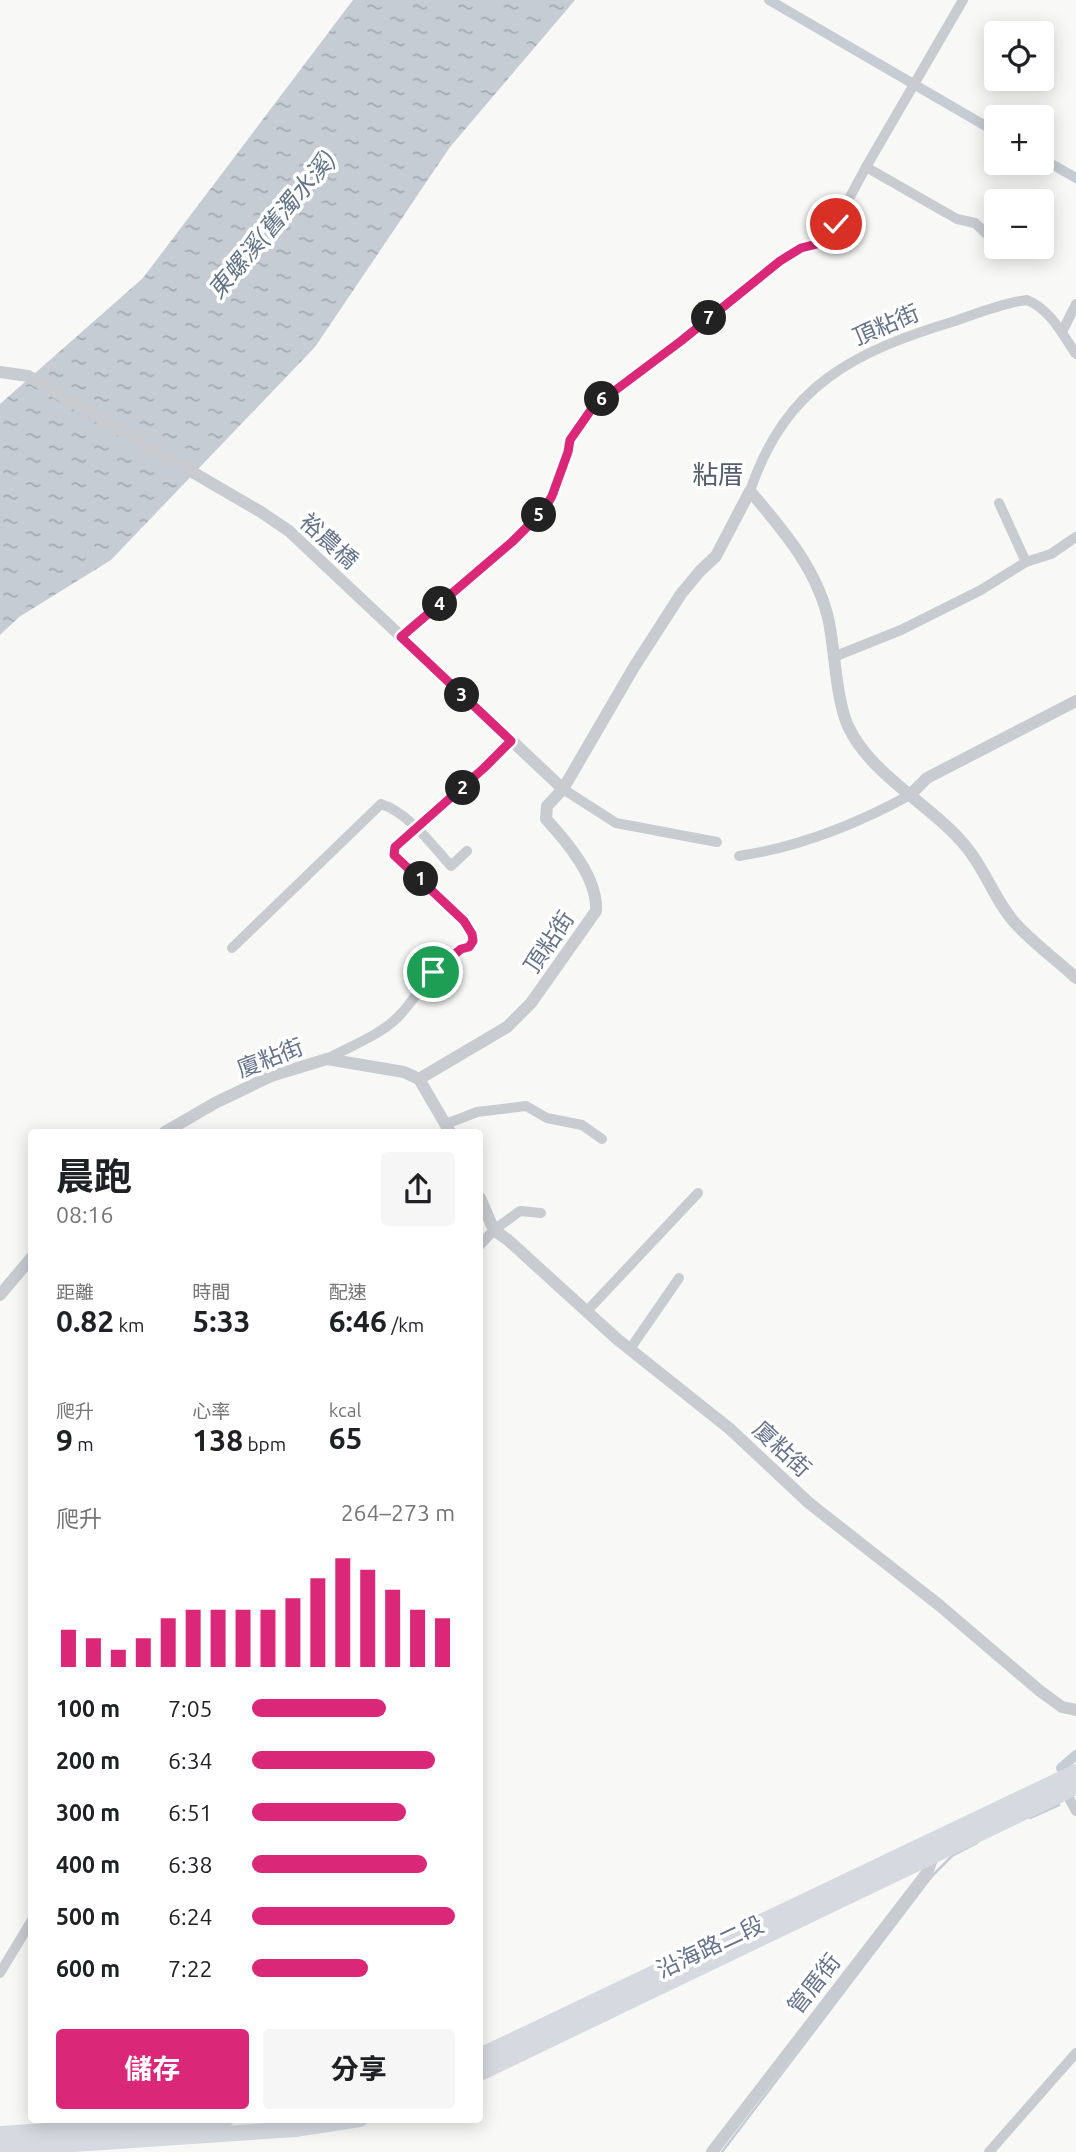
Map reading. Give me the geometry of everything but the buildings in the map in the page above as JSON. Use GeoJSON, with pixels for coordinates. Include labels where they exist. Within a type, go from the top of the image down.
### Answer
{"type":"FeatureCollection","features":[{"type":"Feature","properties":{"kind":"main road"},"geometry":{"type":"LineString","coordinates":[[938,1845],[1067,1786],[1076,1772]]}},
{"type":"Feature","properties":{"kind":"main road","name":"沿海路二段"},"geometry":{"type":"LineString","coordinates":[[483,2055],[938,1845]]}},
{"type":"Feature","properties":{"kind":"main road","name":"沿海路二段"},"geometry":{"type":"LineString","coordinates":[[483,2072],[938,1845]]}},
{"type":"Feature","properties":{"kind":"main road"},"geometry":{"type":"LineString","coordinates":[[0,2134],[166,2123]]}},
{"type":"Feature","properties":{"kind":"main road"},"geometry":{"type":"LineString","coordinates":[[0,2150],[295,2129],[334,2123]]}},
{"type":"Feature","properties":{"kind":"street"},"geometry":{"type":"LineString","coordinates":[[401,637],[513,541],[544,510],[556,485],[570,440],[593,407],[681,341],[780,261],[801,248],[833,240],[831,232],[866,167],[963,0]]}},
{"type":"Feature","properties":{"kind":"street"},"geometry":{"type":"LineString","coordinates":[[866,167],[957,219],[975,223],[984,231]]}},
{"type":"Feature","properties":{"kind":"street","name":"頂粘街"},"geometry":{"type":"LineString","coordinates":[[419,1079],[507,1027],[531,1003],[596,911],[597,902],[580,862],[546,819],[547,806],[563,789],[667,616],[700,571],[716,556],[750,491],[760,461],[792,410],[812,388],[848,365],[917,332],[1020,301],[1027,300],[1039,305],[1076,354]]}},
{"type":"Feature","properties":{"kind":"street"},"geometry":{"type":"LineString","coordinates":[[1062,332],[1076,304]]}},
{"type":"Feature","properties":{"kind":"street","name":"裕農橋"},"geometry":{"type":"LineString","coordinates":[[0,372],[28,376],[289,531],[563,789]]}},
{"type":"Feature","properties":{"kind":"street"},"geometry":{"type":"LineString","coordinates":[[750,491],[812,572],[823,598],[836,656],[843,711],[849,728],[866,754],[967,848],[1015,924],[1076,978]]}},
{"type":"Feature","properties":{"kind":"street"},"geometry":{"type":"LineString","coordinates":[[999,503],[1026,562]]}},
{"type":"Feature","properties":{"kind":"street"},"geometry":{"type":"LineString","coordinates":[[836,656],[901,631],[981,590],[1026,562],[1051,554],[1076,537]]}},
{"type":"Feature","properties":{"kind":"street"},"geometry":{"type":"LineString","coordinates":[[739,856],[770,851],[871,816],[910,795],[927,778],[1076,701]]}},
{"type":"Feature","properties":{"kind":"street"},"geometry":{"type":"LineString","coordinates":[[327,1059],[397,1018],[433,972],[461,949],[469,947],[473,941],[464,921],[394,855],[395,847],[475,777],[511,741]]}},
{"type":"Feature","properties":{"kind":"street"},"geometry":{"type":"LineString","coordinates":[[563,789],[616,824],[717,842]]}},
{"type":"Feature","properties":{"kind":"street"},"geometry":{"type":"LineString","coordinates":[[232,948],[381,804],[391,807],[416,828],[451,866],[467,851]]}},
{"type":"Feature","properties":{"kind":"street","name":"廈粘街"},"geometry":{"type":"LineString","coordinates":[[170,1129],[215,1103],[271,1076],[327,1059],[404,1072],[419,1079]]}},
{"type":"Feature","properties":{"kind":"street"},"geometry":{"type":"LineString","coordinates":[[419,1079],[448,1128],[477,1112],[526,1106],[547,1118],[582,1125],[603,1139]]}},
{"type":"Feature","properties":{"kind":"street"},"geometry":{"type":"LineString","coordinates":[[587,1311],[698,1193]]}},
{"type":"Feature","properties":{"kind":"street","name":"廈粘街"},"geometry":{"type":"LineString","coordinates":[[483,1205],[494,1230],[630,1349],[730,1429],[809,1503],[939,1605],[1040,1691],[1062,1707],[1076,1710]]}},
{"type":"Feature","properties":{"kind":"street"},"geometry":{"type":"LineString","coordinates":[[483,1242],[520,1211],[541,1213]]}},
{"type":"Feature","properties":{"kind":"street"},"geometry":{"type":"LineString","coordinates":[[0,1295],[28,1262]]}},
{"type":"Feature","properties":{"kind":"street"},"geometry":{"type":"LineString","coordinates":[[630,1349],[679,1278]]}},
{"type":"Feature","properties":{"kind":"street"},"geometry":{"type":"LineString","coordinates":[[1067,1786],[1076,1811]]}},
{"type":"Feature","properties":{"kind":"street","name":"管厝街"},"geometry":{"type":"LineString","coordinates":[[712,2152],[927,1872],[938,1845]]}},
{"type":"Feature","properties":{"kind":"street"},"geometry":{"type":"LineString","coordinates":[[0,1973],[28,1927]]}},
{"type":"Feature","properties":{"kind":"street"},"geometry":{"type":"LineString","coordinates":[[989,2152],[1076,2053]]}},
{"type":"Feature","properties":{"kind":"water","name":"東螺溪(舊濁水溪)"},"geometry":{"type":"Polygon","coordinates":[[[353,0],[575,0],[450,147],[315,347],[111,560],[19,617],[0,635],[0,404],[143,278],[353,0]]]}},
{"type":"Feature","properties":{"kind":"waterway"},"geometry":{"type":"LineString","coordinates":[[769,0],[984,125]]}},
{"type":"Feature","properties":{"kind":"waterway"},"geometry":{"type":"LineString","coordinates":[[1054,165],[1076,178]]}},
{"type":"Feature","properties":{"kind":"waterway"},"geometry":{"type":"LineString","coordinates":[[1061,1768],[1076,1755]]}},
{"type":"Feature","properties":{"kind":"waterway"},"geometry":{"type":"LineString","coordinates":[[1030,1818],[1059,1805],[1059,1801]]}},
{"type":"Feature","properties":{"kind":"waterway"},"geometry":{"type":"LineString","coordinates":[[722,2152],[932,1876],[952,1856],[977,1843]]}},
{"type":"Feature","properties":{"kind":"district","name":"粘厝"},"geometry":{"type":"Point","coordinates":[718,475]}},
{"type":"Feature","properties":{"kind":"route"},"geometry":{"type":"LineString","coordinates":[[433,972],[461,949],[469,947],[473,941],[472,934],[464,921],[394,855],[395,847],[511,741],[401,637],[513,541],[544,510],[552,496],[570,440],[593,407],[681,341],[780,261],[801,248],[833,240],[831,232],[836,224]]}}]}
